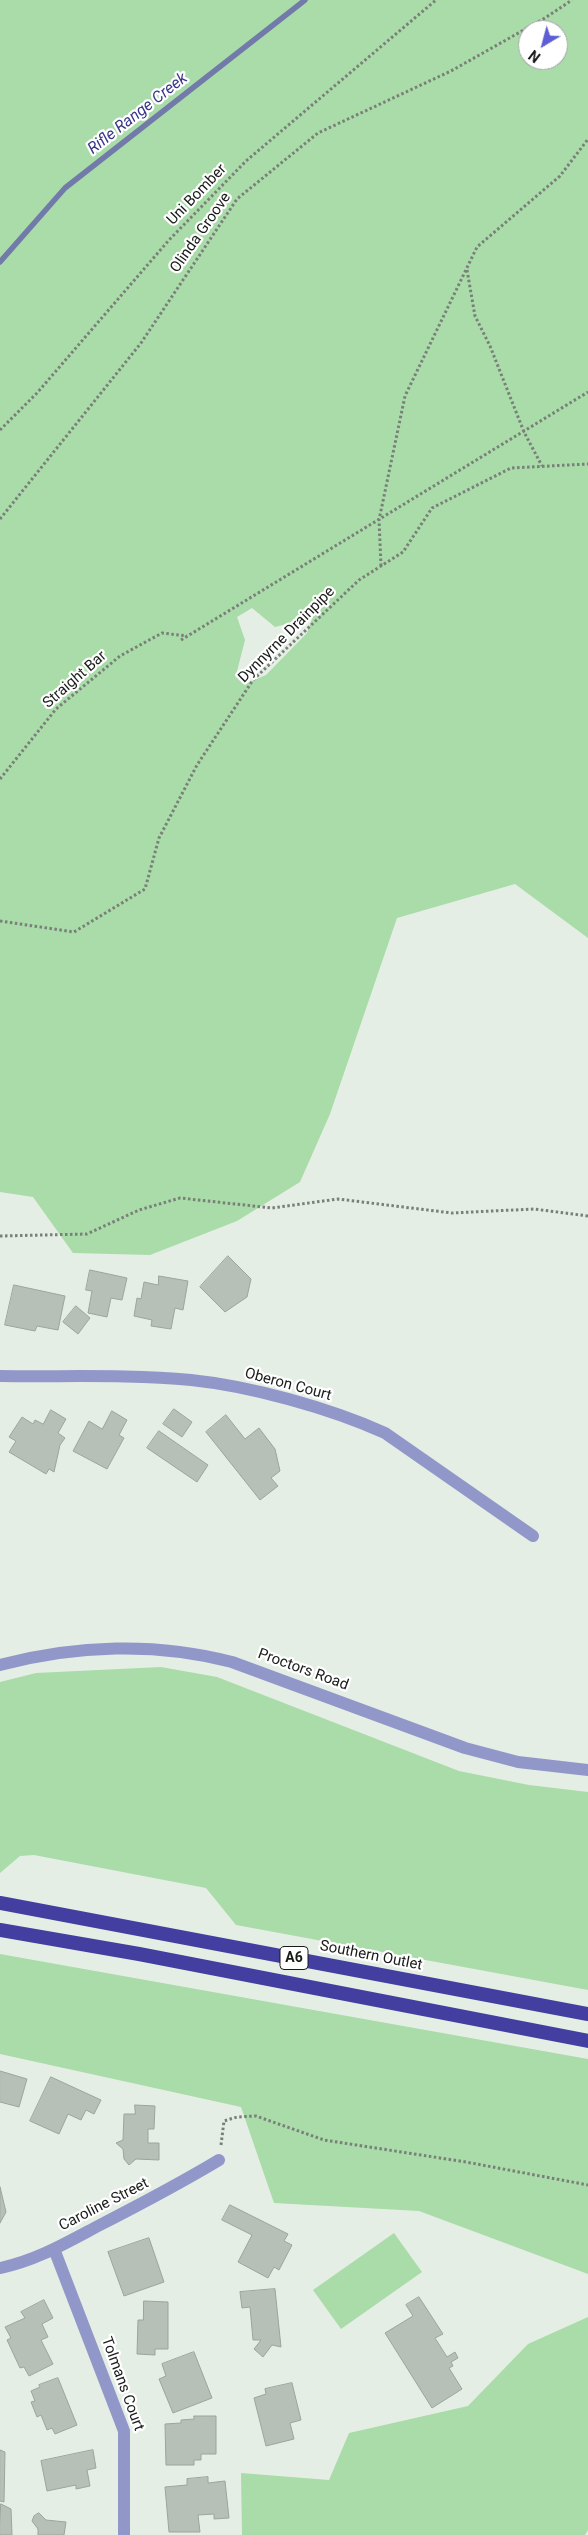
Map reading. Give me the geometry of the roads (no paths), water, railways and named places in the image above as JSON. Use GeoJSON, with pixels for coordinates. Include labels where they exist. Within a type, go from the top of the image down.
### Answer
{"type":"FeatureCollection","features":[{"type":"Feature","properties":{"kind":"highway","name":"Southern Outlet"},"geometry":{"type":"LineString","coordinates":[[0,1902],[588,2014]]}},
{"type":"Feature","properties":{"kind":"highway","name":"A6"},"geometry":{"type":"LineString","coordinates":[[0,1930],[130,1952],[588,2041]]}},
{"type":"Feature","properties":{"kind":"street","name":"Oberon Court"},"geometry":{"type":"LineString","coordinates":[[0,1376],[172,1378],[211,1382],[262,1392],[364,1424],[385,1433],[533,1536]]}},
{"type":"Feature","properties":{"kind":"street","name":"Proctors Road"},"geometry":{"type":"LineString","coordinates":[[0,1666],[41,1656],[103,1650],[150,1649],[203,1654],[232,1662],[435,1738],[488,1755],[534,1764],[588,1770]]}},
{"type":"Feature","properties":{"kind":"street","name":"Caroline Street"},"geometry":{"type":"LineString","coordinates":[[0,2268],[31,2259],[54,2249],[173,2187],[219,2160]]}},
{"type":"Feature","properties":{"kind":"street","name":"Tolmans Court"},"geometry":{"type":"LineString","coordinates":[[54,2249],[124,2431],[124,2535]]}},
{"type":"Feature","properties":{"kind":"waterway","name":"Rifle Range Creek"},"geometry":{"type":"LineString","coordinates":[[0,262],[65,188],[305,0]]}}]}
